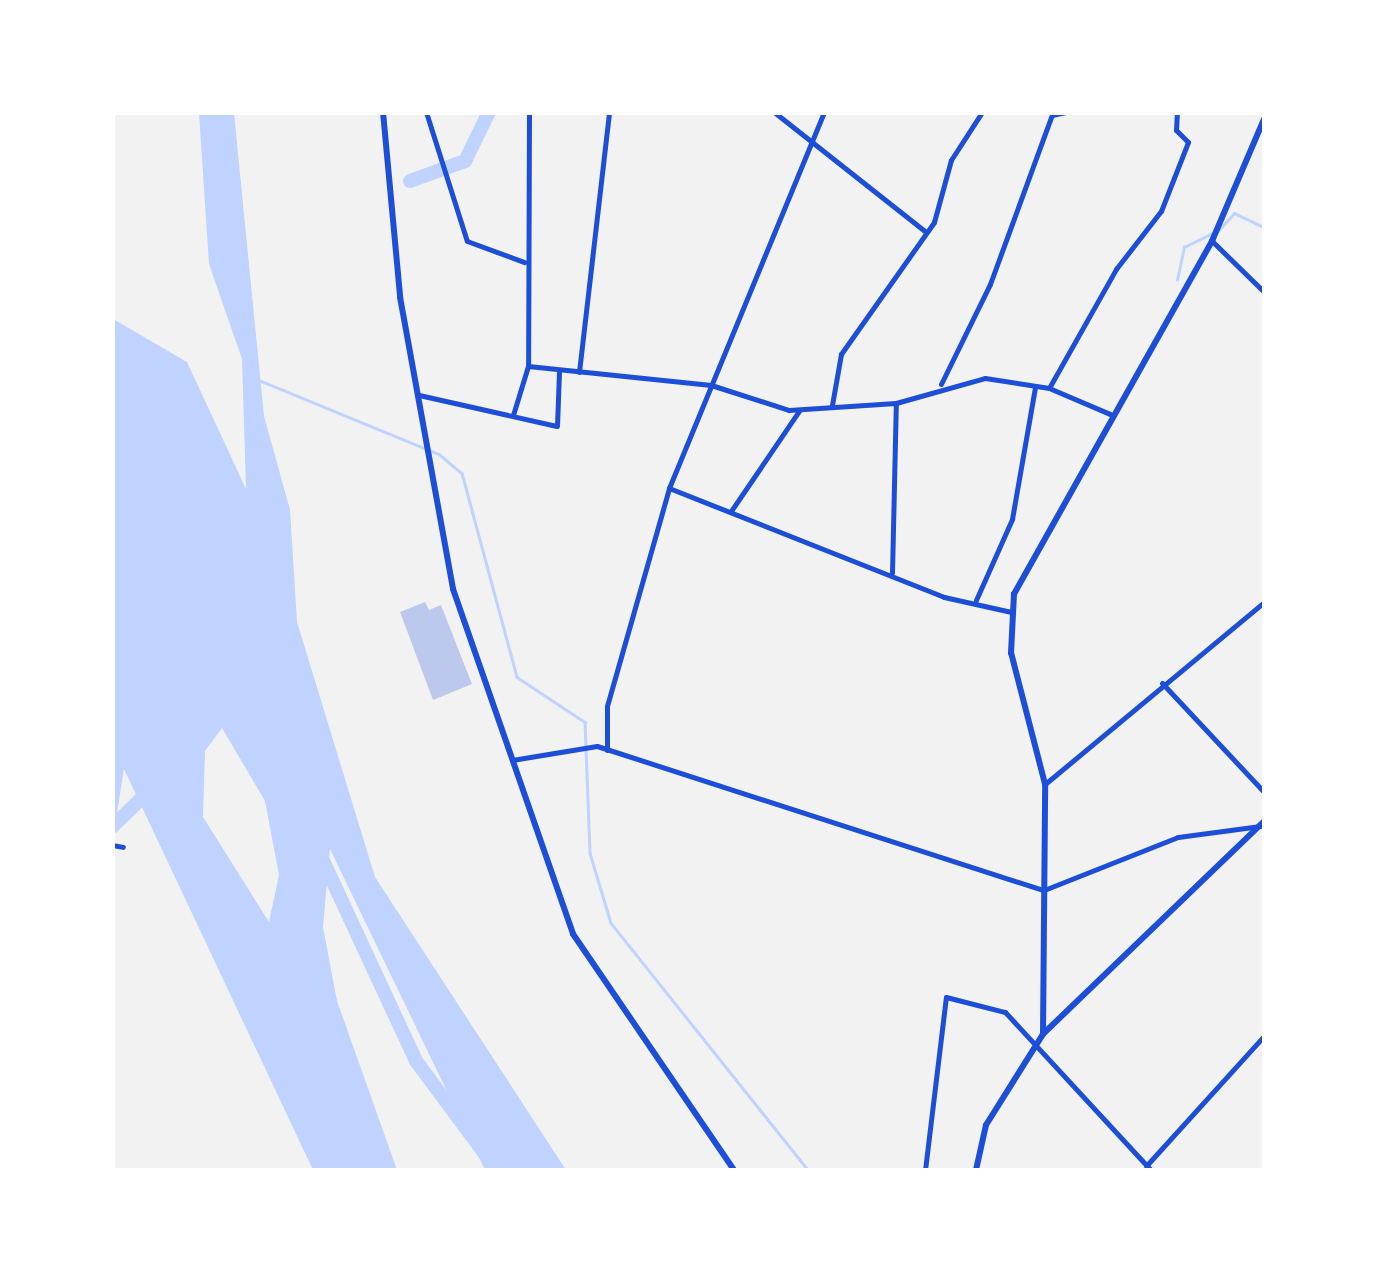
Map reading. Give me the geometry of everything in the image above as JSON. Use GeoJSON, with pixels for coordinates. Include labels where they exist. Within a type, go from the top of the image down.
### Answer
{"type":"FeatureCollection","features":[{"type":"Feature","properties":{"kind":"street"},"geometry":{"type":"LineString","coordinates":[[384,112],[416,395],[453,589],[589,964],[734,1170]]}},
{"type":"Feature","properties":{"kind":"street"},"geometry":{"type":"LineString","coordinates":[[426,112],[467,241],[524,262]]}},
{"type":"Feature","properties":{"kind":"street"},"geometry":{"type":"LineString","coordinates":[[512,415],[528,366],[524,262],[529,112]]}},
{"type":"Feature","properties":{"kind":"street"},"geometry":{"type":"LineString","coordinates":[[579,372],[609,112]]}},
{"type":"Feature","properties":{"kind":"street"},"geometry":{"type":"LineString","coordinates":[[774,112],[926,232]]}},
{"type":"Feature","properties":{"kind":"street"},"geometry":{"type":"LineString","coordinates":[[606,751],[608,706],[669,488],[808,136],[824,112]]}},
{"type":"Feature","properties":{"kind":"street"},"geometry":{"type":"LineString","coordinates":[[832,406],[841,354],[926,232],[959,142],[982,112]]}},
{"type":"Feature","properties":{"kind":"street"},"geometry":{"type":"LineString","coordinates":[[942,384],[990,284],[1052,115],[1066,112]]}},
{"type":"Feature","properties":{"kind":"street"},"geometry":{"type":"LineString","coordinates":[[1049,388],[1161,210],[1188,142],[1176,130],[1177,112]]}},
{"type":"Feature","properties":{"kind":"street"},"geometry":{"type":"LineString","coordinates":[[1041,1038],[1046,784],[1011,653],[1011,612],[1022,573],[1212,240],[1262,136],[1264,119]]}},
{"type":"Feature","properties":{"kind":"street"},"geometry":{"type":"LineString","coordinates":[[1212,240],[1264,292]]}},
{"type":"Feature","properties":{"kind":"street"},"geometry":{"type":"LineString","coordinates":[[528,366],[712,385],[799,410],[896,403],[942,384],[986,378],[1049,388],[1110,414]]}},
{"type":"Feature","properties":{"kind":"street"},"geometry":{"type":"LineString","coordinates":[[416,395],[556,426],[558,371]]}},
{"type":"Feature","properties":{"kind":"street"},"geometry":{"type":"LineString","coordinates":[[976,600],[1012,519],[1035,387]]}},
{"type":"Feature","properties":{"kind":"street"},"geometry":{"type":"LineString","coordinates":[[892,573],[896,403]]}},
{"type":"Feature","properties":{"kind":"street"},"geometry":{"type":"LineString","coordinates":[[731,511],[799,410]]}},
{"type":"Feature","properties":{"kind":"street"},"geometry":{"type":"LineString","coordinates":[[669,488],[892,573],[1011,612]]}},
{"type":"Feature","properties":{"kind":"street"},"geometry":{"type":"LineString","coordinates":[[1046,784],[1162,683],[1264,602]]}},
{"type":"Feature","properties":{"kind":"street"},"geometry":{"type":"LineString","coordinates":[[1162,683],[1264,792]]}},
{"type":"Feature","properties":{"kind":"street"},"geometry":{"type":"LineString","coordinates":[[512,760],[596,746],[1044,890],[1178,837],[1262,824]]}},
{"type":"Feature","properties":{"kind":"street"},"geometry":{"type":"LineString","coordinates":[[976,1170],[986,1125],[1041,1038],[1262,824]]}},
{"type":"Feature","properties":{"kind":"street"},"geometry":{"type":"LineString","coordinates":[[112,845],[122,847]]}},
{"type":"Feature","properties":{"kind":"street"},"geometry":{"type":"LineString","coordinates":[[925,1170],[946,997],[1005,1012],[1041,1038],[1149,1168],[1264,1036]]}},
{"type":"Feature","properties":{"kind":"water"},"geometry":{"type":"Polygon","coordinates":[[[199,113],[234,113],[264,416],[290,510],[297,622],[375,877],[566,1170],[485,1170],[330,849],[323,927],[337,1001],[397,1170],[313,1170],[124,769],[113,838],[113,319],[187,362],[246,489],[242,359],[209,264],[199,113]],[[222,728],[205,751],[203,817],[269,922],[279,875],[265,801],[222,728]]]}},
{"type":"Feature","properties":{"kind":"building"},"geometry":{"type":"Polygon","coordinates":[[[425,602],[429,610],[441,605],[472,684],[433,700],[400,612],[425,602]]]}},
{"type":"Feature","properties":{"kind":"waterway"},"geometry":{"type":"LineString","coordinates":[[410,181],[465,161],[489,112]]}},
{"type":"Feature","properties":{"kind":"waterway"},"geometry":{"type":"LineString","coordinates":[[1218,231],[1234,213],[1264,227]]}},
{"type":"Feature","properties":{"kind":"waterway"},"geometry":{"type":"LineString","coordinates":[[1177,280],[1184,247],[1211,234]]}},
{"type":"Feature","properties":{"kind":"waterway"},"geometry":{"type":"LineString","coordinates":[[261,381],[439,454],[462,473],[517,677],[585,722],[590,853],[611,923],[808,1170]]}},
{"type":"Feature","properties":{"kind":"waterway"},"geometry":{"type":"LineString","coordinates":[[112,827],[152,788]]}},
{"type":"Feature","properties":{"kind":"waterway"},"geometry":{"type":"LineString","coordinates":[[320,854],[416,1061],[497,1170]]}}]}
